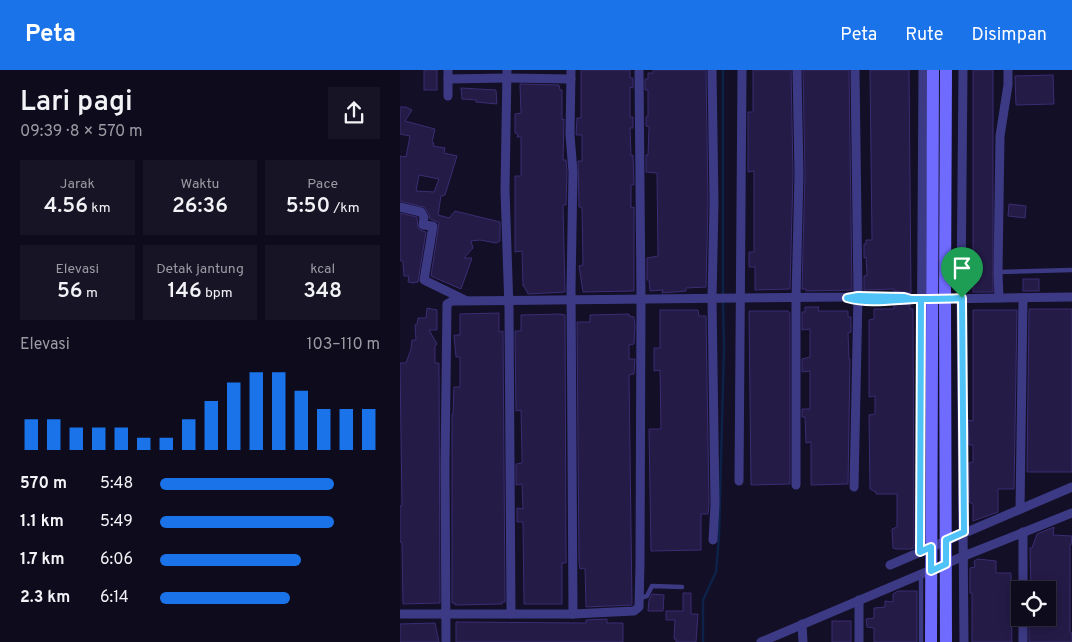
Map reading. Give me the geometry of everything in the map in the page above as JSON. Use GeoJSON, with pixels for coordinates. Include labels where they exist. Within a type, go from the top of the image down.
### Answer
{"type":"FeatureCollection","features":[{"type":"Feature","properties":{"kind":"main road"},"geometry":{"type":"LineString","coordinates":[[937,70],[927,156],[946,540],[946,642]]}},
{"type":"Feature","properties":{"kind":"main road"},"geometry":{"type":"LineString","coordinates":[[931,642],[925,549],[933,299],[937,70]]}},
{"type":"Feature","properties":{"kind":"street"},"geometry":{"type":"LineString","coordinates":[[400,614],[573,614],[634,611],[639,607],[641,300],[639,70]]}},
{"type":"Feature","properties":{"kind":"street"},"geometry":{"type":"LineString","coordinates":[[712,70],[715,299],[715,509],[713,540]]}},
{"type":"Feature","properties":{"kind":"street"},"geometry":{"type":"LineString","coordinates":[[740,481],[738,298],[742,70]]}},
{"type":"Feature","properties":{"kind":"street"},"geometry":{"type":"LineString","coordinates":[[796,485],[796,298],[799,174],[797,70]]}},
{"type":"Feature","properties":{"kind":"street"},"geometry":{"type":"LineString","coordinates":[[854,487],[858,298],[855,70]]}},
{"type":"Feature","properties":{"kind":"street"},"geometry":{"type":"LineString","coordinates":[[963,70],[964,642]]}},
{"type":"Feature","properties":{"kind":"street"},"geometry":{"type":"LineString","coordinates":[[999,298],[1000,136],[1008,85],[1008,70]]}},
{"type":"Feature","properties":{"kind":"street"},"geometry":{"type":"LineString","coordinates":[[507,74],[505,190],[509,301],[511,614]]}},
{"type":"Feature","properties":{"kind":"street"},"geometry":{"type":"LineString","coordinates":[[448,96],[448,75],[571,74],[570,135],[573,172],[573,614]]}},
{"type":"Feature","properties":{"kind":"street"},"geometry":{"type":"LineString","coordinates":[[400,207],[421,212],[424,217],[422,225],[433,226],[424,280],[468,301]]}},
{"type":"Feature","properties":{"kind":"street"},"geometry":{"type":"LineString","coordinates":[[446,642],[446,306],[450,302],[738,298],[904,297],[911,299],[933,299],[1072,297]]}},
{"type":"Feature","properties":{"kind":"street"},"geometry":{"type":"LineString","coordinates":[[1020,509],[1022,298]]}},
{"type":"Feature","properties":{"kind":"street"},"geometry":{"type":"LineString","coordinates":[[890,565],[1072,487]]}},
{"type":"Feature","properties":{"kind":"street"},"geometry":{"type":"LineString","coordinates":[[760,642],[964,556],[1072,513]]}},
{"type":"Feature","properties":{"kind":"street"},"geometry":{"type":"LineString","coordinates":[[1023,532],[1023,581]]}},
{"type":"Feature","properties":{"kind":"street"},"geometry":{"type":"LineString","coordinates":[[858,642],[859,600]]}},
{"type":"Feature","properties":{"kind":"street"},"geometry":{"type":"LineString","coordinates":[[802,624],[803,642]]}},
{"type":"Feature","properties":{"kind":"street"},"geometry":{"type":"LineString","coordinates":[[1023,626],[1023,642]]}},
{"type":"Feature","properties":{"kind":"lane"},"geometry":{"type":"LineString","coordinates":[[998,272],[1072,270]]}},
{"type":"Feature","properties":{"kind":"lane"},"geometry":{"type":"LineString","coordinates":[[920,642],[926,573]]}},
{"type":"Feature","properties":{"kind":"lane"},"geometry":{"type":"LineString","coordinates":[[639,598],[647,596],[652,586],[682,587]]}},
{"type":"Feature","properties":{"kind":"building"},"geometry":{"type":"Polygon","coordinates":[[[424,70],[437,70],[437,90],[424,90],[424,70]]]}},
{"type":"Feature","properties":{"kind":"building"},"geometry":{"type":"Polygon","coordinates":[[[581,70],[630,70],[630,78],[633,78],[633,88],[630,87],[630,117],[633,117],[633,128],[630,128],[634,185],[631,185],[631,208],[634,207],[634,291],[583,292],[579,266],[583,265],[582,207],[579,207],[578,161],[582,161],[582,135],[576,135],[577,118],[581,118],[581,70]]]}},
{"type":"Feature","properties":{"kind":"building"},"geometry":{"type":"Polygon","coordinates":[[[653,70],[706,70],[708,203],[706,287],[686,288],[686,291],[662,293],[663,290],[650,291],[649,280],[647,280],[647,258],[658,256],[657,173],[646,172],[649,127],[646,126],[648,90],[645,90],[645,79],[648,79],[648,73],[653,73],[653,70]]]}},
{"type":"Feature","properties":{"kind":"building"},"geometry":{"type":"Polygon","coordinates":[[[753,70],[791,70],[793,174],[790,289],[755,290],[755,267],[749,267],[749,252],[754,252],[754,171],[748,172],[748,112],[753,112],[753,70]]]}},
{"type":"Feature","properties":{"kind":"building"},"geometry":{"type":"Polygon","coordinates":[[[803,70],[849,70],[852,290],[806,291],[806,289],[802,289],[805,174],[803,70]]]}},
{"type":"Feature","properties":{"kind":"building"},"geometry":{"type":"Polygon","coordinates":[[[870,70],[909,70],[911,293],[894,291],[894,289],[864,290],[864,276],[867,274],[864,244],[866,244],[866,240],[872,240],[870,70]]]}},
{"type":"Feature","properties":{"kind":"building"},"geometry":{"type":"Polygon","coordinates":[[[973,70],[993,70],[993,292],[973,292],[973,70]]]}},
{"type":"Feature","properties":{"kind":"building"},"geometry":{"type":"Polygon","coordinates":[[[1053,75],[1054,104],[1016,105],[1015,76],[1053,75]]]}},
{"type":"Feature","properties":{"kind":"building"},"geometry":{"type":"Polygon","coordinates":[[[520,84],[559,85],[560,90],[562,90],[562,120],[564,119],[563,160],[566,160],[567,172],[566,205],[563,205],[565,292],[528,294],[523,286],[522,251],[515,252],[515,176],[521,176],[521,137],[517,137],[518,134],[515,133],[515,114],[521,113],[520,84]]]}},
{"type":"Feature","properties":{"kind":"building"},"geometry":{"type":"Polygon","coordinates":[[[461,88],[496,90],[497,104],[462,99],[461,88]]]}},
{"type":"Feature","properties":{"kind":"building"},"geometry":{"type":"Polygon","coordinates":[[[400,107],[406,107],[412,110],[405,121],[435,129],[433,146],[445,148],[444,153],[457,156],[445,195],[441,196],[438,215],[449,218],[455,211],[500,222],[500,241],[496,243],[480,240],[471,241],[473,248],[464,258],[472,258],[461,289],[431,276],[439,223],[430,219],[424,207],[400,201],[400,156],[406,157],[410,136],[400,134],[400,107]],[[419,175],[416,191],[434,192],[439,179],[419,175]]]}},
{"type":"Feature","properties":{"kind":"building"},"geometry":{"type":"Polygon","coordinates":[[[1009,204],[1026,206],[1025,218],[1008,216],[1009,204]]]}},
{"type":"Feature","properties":{"kind":"building"},"geometry":{"type":"Polygon","coordinates":[[[400,213],[417,217],[418,228],[426,232],[418,282],[408,282],[409,276],[404,276],[403,262],[400,260],[400,213]]]}},
{"type":"Feature","properties":{"kind":"building"},"geometry":{"type":"Polygon","coordinates":[[[1023,279],[1039,279],[1039,291],[1023,291],[1023,279]]]}},
{"type":"Feature","properties":{"kind":"building"},"geometry":{"type":"Polygon","coordinates":[[[894,303],[910,305],[910,309],[913,309],[914,548],[911,549],[893,548],[892,529],[897,527],[897,494],[876,494],[876,492],[870,489],[869,415],[875,414],[875,396],[869,397],[869,320],[874,319],[874,309],[894,309],[894,303]]]}},
{"type":"Feature","properties":{"kind":"building"},"geometry":{"type":"Polygon","coordinates":[[[805,307],[819,307],[818,311],[848,311],[848,317],[851,317],[851,332],[848,333],[850,359],[848,484],[811,485],[811,442],[806,443],[805,417],[802,417],[802,409],[810,409],[810,371],[802,372],[802,359],[810,357],[810,329],[802,330],[802,312],[805,312],[805,307]]]}},
{"type":"Feature","properties":{"kind":"building"},"geometry":{"type":"Polygon","coordinates":[[[427,308],[437,310],[437,330],[429,330],[437,344],[435,346],[435,363],[439,363],[440,603],[403,604],[402,542],[400,542],[400,506],[402,506],[400,363],[406,363],[412,340],[416,340],[415,325],[418,318],[426,318],[427,308]]]}},
{"type":"Feature","properties":{"kind":"building"},"geometry":{"type":"Polygon","coordinates":[[[1029,309],[1072,309],[1072,472],[1027,472],[1029,309]]]}},
{"type":"Feature","properties":{"kind":"building"},"geometry":{"type":"Polygon","coordinates":[[[660,310],[698,310],[699,316],[706,316],[709,504],[708,514],[701,514],[701,550],[651,551],[649,429],[661,429],[660,370],[654,371],[654,348],[660,348],[660,310]]]}},
{"type":"Feature","properties":{"kind":"building"},"geometry":{"type":"Polygon","coordinates":[[[973,310],[1017,310],[1014,489],[998,489],[998,512],[973,521],[973,504],[969,502],[969,463],[973,462],[973,445],[969,445],[968,420],[973,421],[973,310]]]}},
{"type":"Feature","properties":{"kind":"building"},"geometry":{"type":"Polygon","coordinates":[[[749,311],[788,311],[790,313],[790,484],[751,485],[749,311]]]}},
{"type":"Feature","properties":{"kind":"building"},"geometry":{"type":"Polygon","coordinates":[[[499,313],[499,332],[503,331],[505,602],[502,602],[502,604],[455,605],[455,603],[452,603],[452,414],[454,387],[460,387],[460,357],[456,357],[454,335],[460,335],[460,314],[499,313]]]}},
{"type":"Feature","properties":{"kind":"building"},"geometry":{"type":"Polygon","coordinates":[[[629,314],[629,316],[634,317],[635,326],[634,344],[629,345],[629,359],[635,359],[634,374],[629,375],[632,605],[586,607],[585,568],[580,569],[579,562],[577,322],[590,322],[590,315],[629,314]]]}},
{"type":"Feature","properties":{"kind":"building"},"geometry":{"type":"Polygon","coordinates":[[[521,315],[565,315],[566,563],[562,563],[562,604],[524,604],[523,522],[517,522],[517,508],[523,509],[522,484],[516,485],[516,464],[522,463],[522,456],[521,410],[516,411],[515,331],[521,331],[521,315]]]}},
{"type":"Feature","properties":{"kind":"building"},"geometry":{"type":"Polygon","coordinates":[[[1054,527],[1053,535],[1072,536],[1070,545],[1070,632],[1072,633],[1072,642],[1029,642],[1029,626],[1056,626],[1056,581],[1031,581],[1030,548],[1032,548],[1037,534],[1054,527]]]}},
{"type":"Feature","properties":{"kind":"building"},"geometry":{"type":"Polygon","coordinates":[[[978,559],[996,561],[996,573],[1011,573],[1012,642],[972,642],[970,568],[975,567],[974,561],[978,559]]]}},
{"type":"Feature","properties":{"kind":"building"},"geometry":{"type":"Polygon","coordinates":[[[898,591],[917,591],[917,642],[874,642],[874,628],[867,627],[866,619],[874,618],[874,608],[885,607],[885,601],[893,602],[893,594],[898,591]]]}},
{"type":"Feature","properties":{"kind":"building"},"geometry":{"type":"Polygon","coordinates":[[[683,593],[691,593],[691,614],[698,614],[696,642],[676,642],[676,639],[674,639],[675,620],[666,620],[666,611],[683,611],[683,593]]]}},
{"type":"Feature","properties":{"kind":"building"},"geometry":{"type":"Polygon","coordinates":[[[652,594],[664,595],[663,611],[648,611],[649,600],[652,594]]]}},
{"type":"Feature","properties":{"kind":"building"},"geometry":{"type":"Polygon","coordinates":[[[607,619],[607,623],[623,623],[623,642],[456,642],[456,622],[586,623],[586,620],[607,619]]]}},
{"type":"Feature","properties":{"kind":"building"},"geometry":{"type":"Polygon","coordinates":[[[832,621],[851,621],[851,642],[832,642],[832,621]]]}},
{"type":"Feature","properties":{"kind":"building"},"geometry":{"type":"Polygon","coordinates":[[[435,623],[439,642],[400,642],[400,624],[435,623]]]}},
{"type":"Feature","properties":{"kind":"waterway"},"geometry":{"type":"LineString","coordinates":[[723,70],[723,296]]}},
{"type":"Feature","properties":{"kind":"waterway"},"geometry":{"type":"LineString","coordinates":[[703,642],[703,600],[716,572],[719,537],[724,347],[723,301]]}},
{"type":"Feature","properties":{"kind":"route"},"geometry":{"type":"LineString","coordinates":[[962,298],[911,299],[904,301],[858,301],[847,298],[858,296],[904,297],[911,299],[921,299],[920,552],[931,547],[931,571],[946,564],[946,540],[964,532],[962,298]]}}]}
